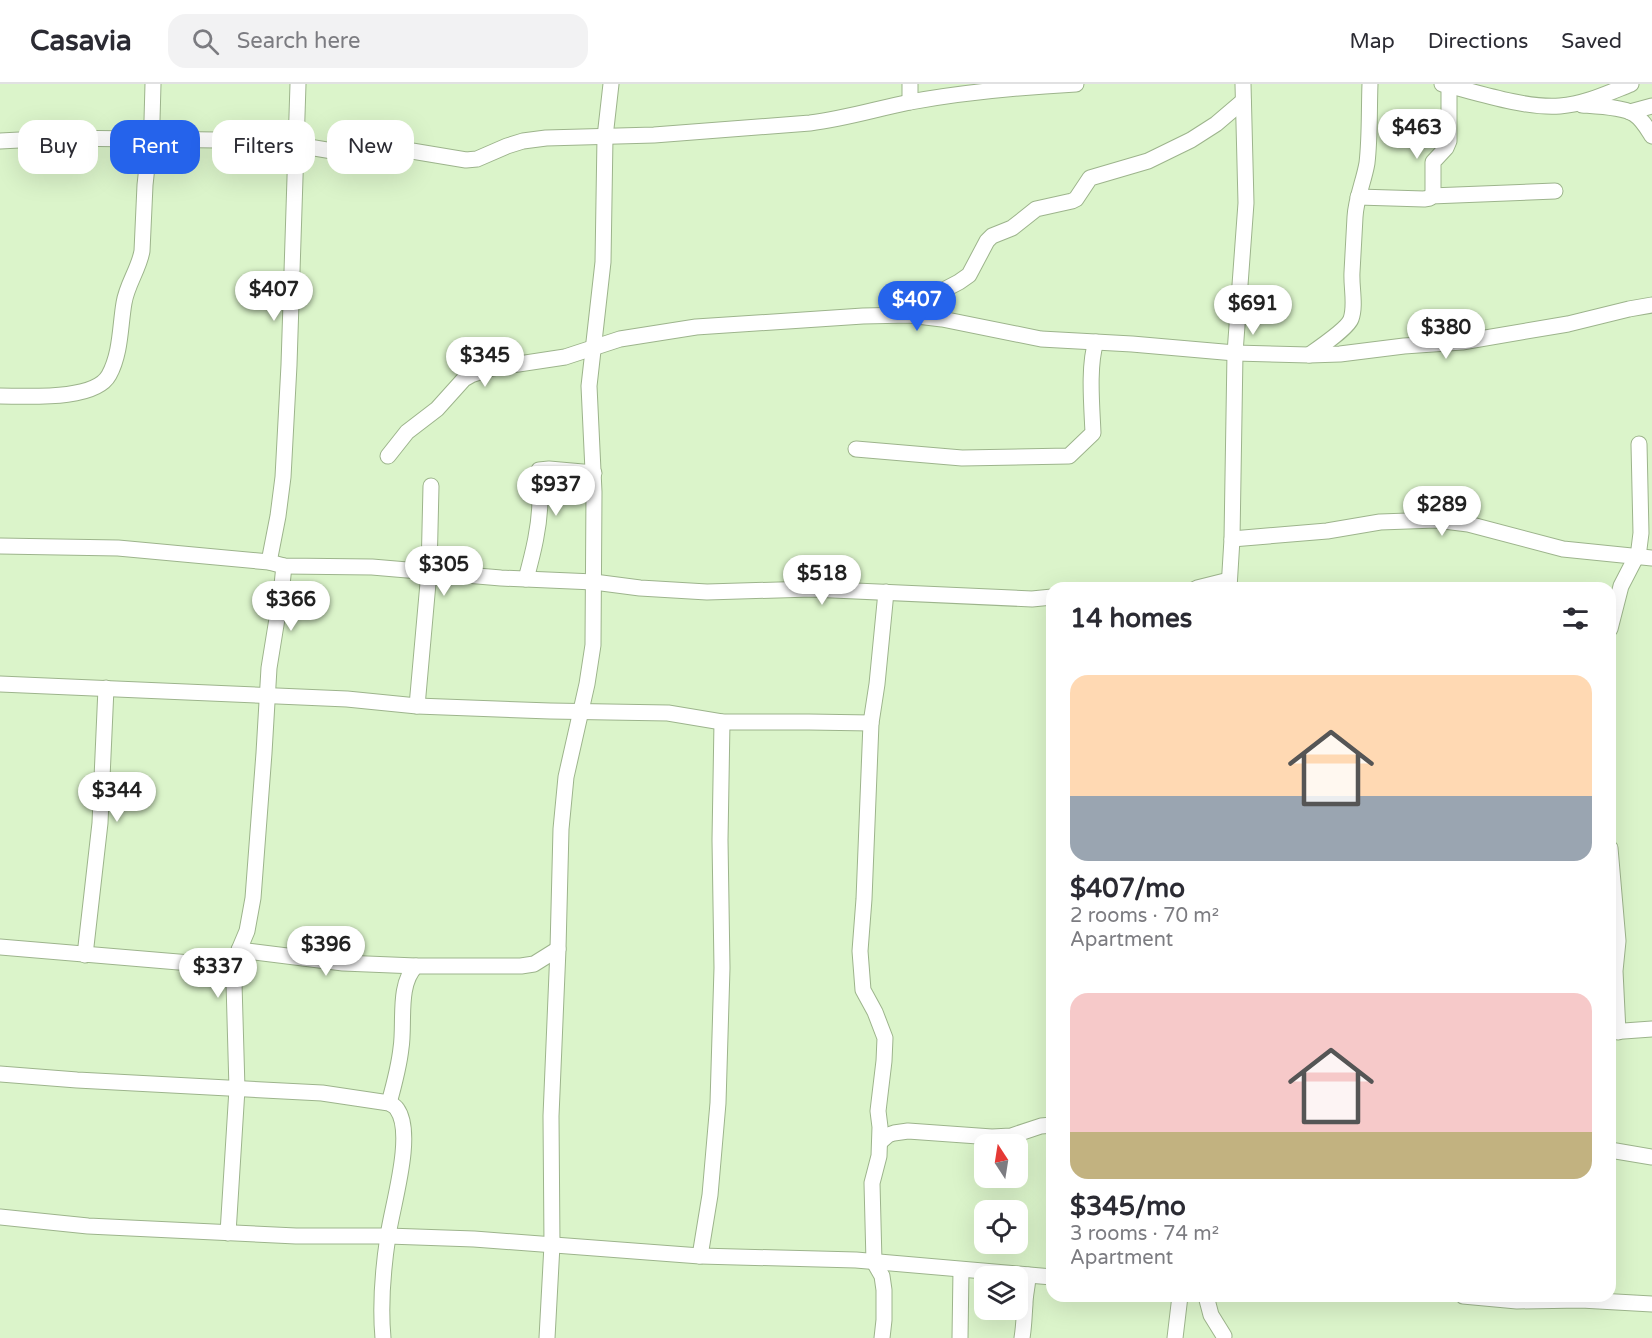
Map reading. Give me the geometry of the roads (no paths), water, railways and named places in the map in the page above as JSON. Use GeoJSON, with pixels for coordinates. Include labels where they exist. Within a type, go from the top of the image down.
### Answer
{"type":"FeatureCollection","features":[{"type":"Feature","properties":{"kind":"street"},"geometry":{"type":"LineString","coordinates":[[151,120],[153,84]]}},
{"type":"Feature","properties":{"kind":"street"},"geometry":{"type":"LineString","coordinates":[[297,120],[298,84]]}},
{"type":"Feature","properties":{"kind":"street"},"geometry":{"type":"LineString","coordinates":[[547,1338],[552,1245],[551,1116],[561,829],[566,777],[592,654],[594,473],[589,386],[603,262],[605,137],[612,84]]}},
{"type":"Feature","properties":{"kind":"street"},"geometry":{"type":"LineString","coordinates":[[910,84],[910,102]]}},
{"type":"Feature","properties":{"kind":"street"},"geometry":{"type":"LineString","coordinates":[[315,148],[362,156],[406,150],[466,160],[477,159],[523,141],[546,138],[605,137],[830,120],[910,102],[1000,89],[1076,84]]}},
{"type":"Feature","properties":{"kind":"street"},"geometry":{"type":"LineString","coordinates":[[1229,582],[1235,353],[1245,203],[1243,84]]}},
{"type":"Feature","properties":{"kind":"street"},"geometry":{"type":"LineString","coordinates":[[1309,355],[1351,319],[1358,197],[1364,178],[1369,141],[1370,84]]}},
{"type":"Feature","properties":{"kind":"street"},"geometry":{"type":"LineString","coordinates":[[1431,196],[1433,193],[1433,162],[1446,148],[1449,141],[1446,85],[1528,104],[1562,106],[1593,99],[1631,84]]}},
{"type":"Feature","properties":{"kind":"street"},"geometry":{"type":"LineString","coordinates":[[880,315],[919,303],[959,282],[969,275],[992,236],[1012,228],[1036,209],[1072,201],[1076,199],[1090,178],[1148,160],[1191,140],[1216,124],[1243,102]]}},
{"type":"Feature","properties":{"kind":"street"},"geometry":{"type":"LineString","coordinates":[[1573,104],[1630,112],[1652,106]]}},
{"type":"Feature","properties":{"kind":"street"},"geometry":{"type":"LineString","coordinates":[[1630,112],[1644,123],[1652,136]]}},
{"type":"Feature","properties":{"kind":"street"},"geometry":{"type":"LineString","coordinates":[[0,141],[58,138],[110,139]]}},
{"type":"Feature","properties":{"kind":"street"},"geometry":{"type":"LineString","coordinates":[[0,396],[68,394],[103,384],[110,374],[117,355],[124,301],[142,251],[146,174]]}},
{"type":"Feature","properties":{"kind":"street"},"geometry":{"type":"LineString","coordinates":[[269,562],[283,477],[296,174]]}},
{"type":"Feature","properties":{"kind":"street"},"geometry":{"type":"LineString","coordinates":[[1358,197],[1425,199],[1431,196],[1555,191]]}},
{"type":"Feature","properties":{"kind":"street"},"geometry":{"type":"LineString","coordinates":[[388,456],[406,432],[437,409],[471,375],[492,368],[565,357],[620,339],[696,327],[909,315],[942,318],[1041,339],[1235,353],[1309,355],[1462,342],[1568,324],[1652,305]]}},
{"type":"Feature","properties":{"kind":"street"},"geometry":{"type":"LineString","coordinates":[[856,449],[962,458],[1069,456],[1093,433],[1093,351],[1096,342]]}},
{"type":"Feature","properties":{"kind":"street"},"geometry":{"type":"LineString","coordinates":[[1616,606],[1621,586],[1642,558],[1639,444]]}},
{"type":"Feature","properties":{"kind":"street"},"geometry":{"type":"LineString","coordinates":[[526,579],[536,539],[540,510],[536,475],[539,470],[594,473]]}},
{"type":"Feature","properties":{"kind":"street"},"geometry":{"type":"LineString","coordinates":[[417,706],[429,572],[431,486]]}},
{"type":"Feature","properties":{"kind":"street"},"geometry":{"type":"LineString","coordinates":[[1232,539],[1327,531],[1380,522],[1436,519],[1468,524],[1563,549],[1642,558]]}},
{"type":"Feature","properties":{"kind":"street"},"geometry":{"type":"LineString","coordinates":[[0,546],[118,548],[269,562],[284,566],[372,567],[707,592],[811,589],[1032,599],[1046,598]]}},
{"type":"Feature","properties":{"kind":"street"},"geometry":{"type":"LineString","coordinates":[[231,978],[239,950],[248,931],[253,897],[269,668],[284,566]]}},
{"type":"Feature","properties":{"kind":"street"},"geometry":{"type":"LineString","coordinates":[[882,1338],[884,1290],[882,1276],[874,1262],[872,1184],[879,1156],[878,1111],[885,1038],[863,990],[860,951],[871,723],[886,592]]}},
{"type":"Feature","properties":{"kind":"street"},"geometry":{"type":"LineString","coordinates":[[0,684],[347,699],[417,706],[668,713],[722,722],[871,723]]}},
{"type":"Feature","properties":{"kind":"street"},"geometry":{"type":"LineString","coordinates":[[85,955],[100,823],[106,688]]}},
{"type":"Feature","properties":{"kind":"street"},"geometry":{"type":"LineString","coordinates":[[700,1256],[710,1196],[718,1103],[722,968],[720,840],[722,722]]}},
{"type":"Feature","properties":{"kind":"street"},"geometry":{"type":"LineString","coordinates":[[1616,930],[1618,940],[1616,961]]}},
{"type":"Feature","properties":{"kind":"street"},"geometry":{"type":"LineString","coordinates":[[0,947],[214,965],[227,972],[234,983],[237,1089],[228,1233]]}},
{"type":"Feature","properties":{"kind":"street"},"geometry":{"type":"LineString","coordinates":[[239,950],[343,963],[521,966],[534,964],[558,949]]}},
{"type":"Feature","properties":{"kind":"street"},"geometry":{"type":"LineString","coordinates":[[389,1103],[402,1046],[404,994],[408,977],[416,966]]}},
{"type":"Feature","properties":{"kind":"street"},"geometry":{"type":"LineString","coordinates":[[1616,1032],[1652,1029]]}},
{"type":"Feature","properties":{"kind":"street"},"geometry":{"type":"LineString","coordinates":[[0,1074],[322,1094],[389,1103],[397,1108],[404,1133],[403,1154],[388,1236],[381,1314],[383,1338]]}},
{"type":"Feature","properties":{"kind":"street"},"geometry":{"type":"LineString","coordinates":[[880,1142],[888,1135],[908,1131],[992,1137],[1011,1136],[1046,1126]]}},
{"type":"Feature","properties":{"kind":"street"},"geometry":{"type":"LineString","coordinates":[[1616,1151],[1652,1157]]}},
{"type":"Feature","properties":{"kind":"street"},"geometry":{"type":"LineString","coordinates":[[0,1217],[88,1226],[228,1233],[474,1239],[700,1256],[874,1262],[974,1271]]}},
{"type":"Feature","properties":{"kind":"street"},"geometry":{"type":"LineString","coordinates":[[960,1338],[961,1270]]}},
{"type":"Feature","properties":{"kind":"street"},"geometry":{"type":"LineString","coordinates":[[1028,1275],[1046,1276]]}},
{"type":"Feature","properties":{"kind":"street"},"geometry":{"type":"LineString","coordinates":[[1175,1338],[1179,1302]]}},
{"type":"Feature","properties":{"kind":"street"},"geometry":{"type":"LineString","coordinates":[[1208,1302],[1211,1315],[1224,1336]]}},
{"type":"Feature","properties":{"kind":"street"},"geometry":{"type":"LineString","coordinates":[[1616,1302],[1652,1304]]}},
{"type":"Feature","properties":{"kind":"street"},"geometry":{"type":"LineString","coordinates":[[1022,1338],[1025,1320]]}}]}
